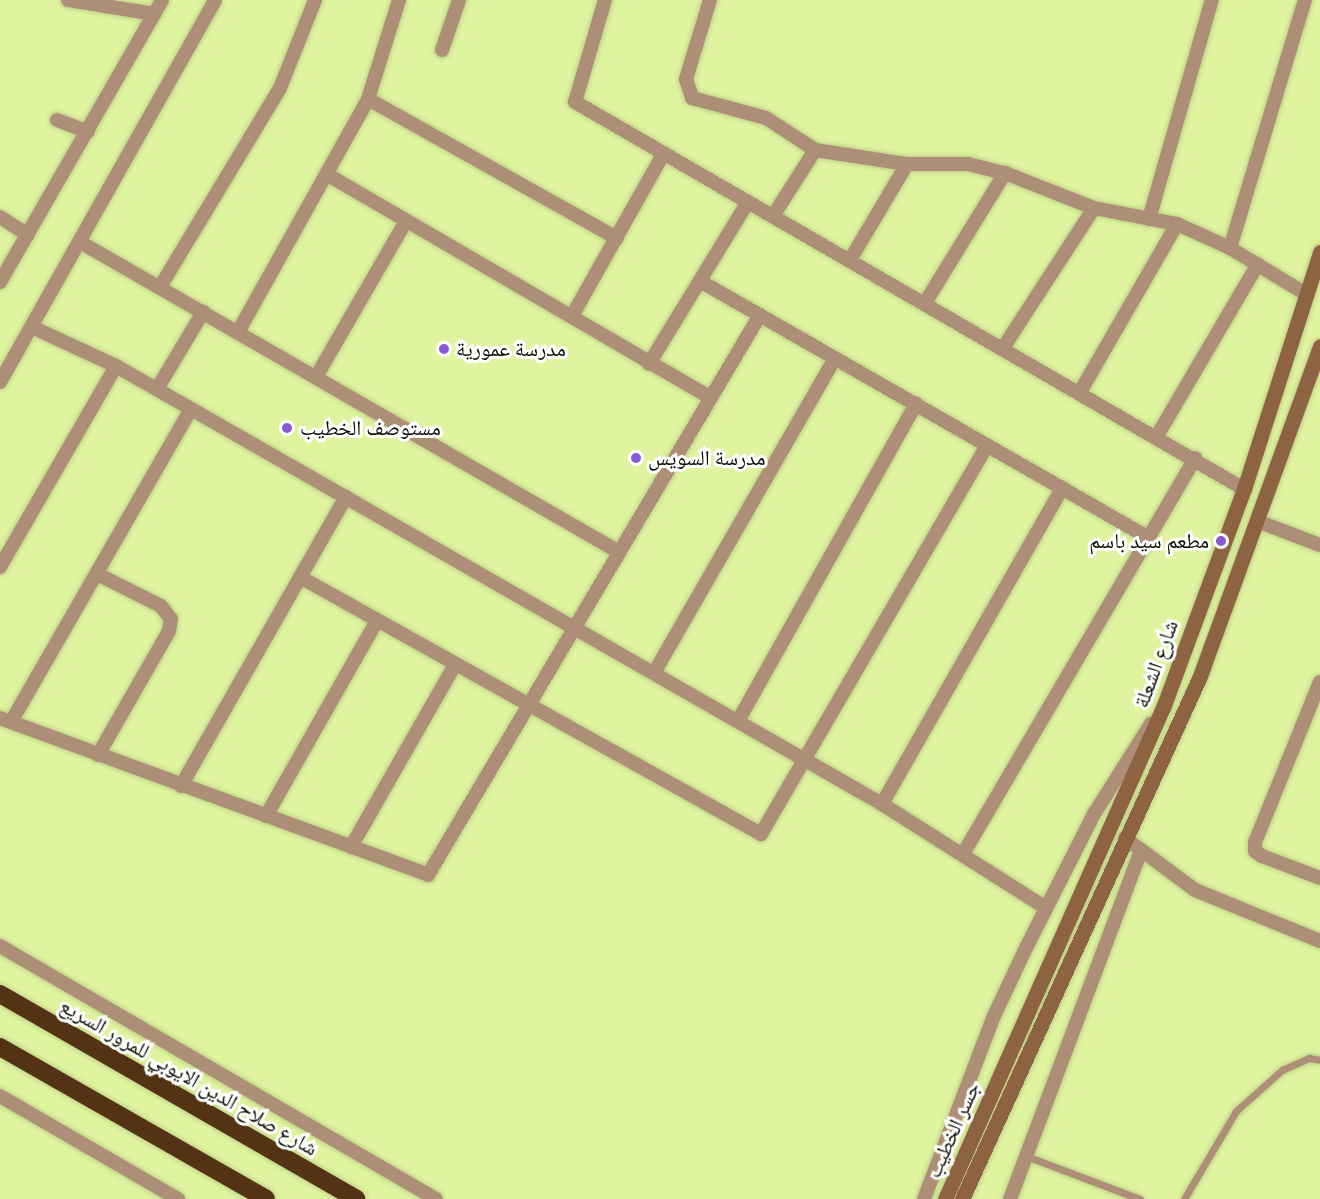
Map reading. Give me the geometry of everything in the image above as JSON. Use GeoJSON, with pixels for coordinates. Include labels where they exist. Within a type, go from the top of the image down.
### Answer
{"type":"FeatureCollection","features":[{"type":"Feature","properties":{"kind":"highway","name":"شارع صلاح الدين الايوبي للمرور السريع"},"geometry":{"type":"LineString","coordinates":[[0,994],[356,1199]]}},
{"type":"Feature","properties":{"kind":"highway"},"geometry":{"type":"LineString","coordinates":[[0,1047],[266,1199]]}},
{"type":"Feature","properties":{"kind":"main road","name":"شارع الشعلة"},"geometry":{"type":"LineString","coordinates":[[999,1078],[1164,705],[1244,489],[1320,252]]}},
{"type":"Feature","properties":{"kind":"main road","name":"شارع الشعلة"},"geometry":{"type":"LineString","coordinates":[[1014,1084],[1200,676],[1320,346]]}},
{"type":"Feature","properties":{"kind":"main road","name":"جسر الخطيب"},"geometry":{"type":"LineString","coordinates":[[945,1199],[999,1078]]}},
{"type":"Feature","properties":{"kind":"main road","name":"جسر الخطيب"},"geometry":{"type":"LineString","coordinates":[[962,1199],[1014,1084]]}},
{"type":"Feature","properties":{"kind":"street"},"geometry":{"type":"LineString","coordinates":[[69,0],[153,14]]}},
{"type":"Feature","properties":{"kind":"street"},"geometry":{"type":"LineString","coordinates":[[0,282],[162,0]]}},
{"type":"Feature","properties":{"kind":"street"},"geometry":{"type":"LineString","coordinates":[[0,381],[215,0]]}},
{"type":"Feature","properties":{"kind":"street"},"geometry":{"type":"LineString","coordinates":[[160,286],[285,79],[315,0]]}},
{"type":"Feature","properties":{"kind":"street"},"geometry":{"type":"LineString","coordinates":[[238,332],[328,175],[368,99],[399,0]]}},
{"type":"Feature","properties":{"kind":"street"},"geometry":{"type":"LineString","coordinates":[[442,50],[459,0]]}},
{"type":"Feature","properties":{"kind":"street"},"geometry":{"type":"LineString","coordinates":[[605,0],[575,102],[1157,436],[1244,489]]}},
{"type":"Feature","properties":{"kind":"street"},"geometry":{"type":"LineString","coordinates":[[710,0],[686,79],[692,98],[766,118],[815,150],[907,164],[948,162],[1005,173],[1094,208],[1177,224],[1230,248],[1306,294]]}},
{"type":"Feature","properties":{"kind":"street"},"geometry":{"type":"LineString","coordinates":[[1149,219],[1212,0]]}},
{"type":"Feature","properties":{"kind":"street"},"geometry":{"type":"LineString","coordinates":[[1230,248],[1305,0]]}},
{"type":"Feature","properties":{"kind":"street"},"geometry":{"type":"LineString","coordinates":[[368,99],[617,238]]}},
{"type":"Feature","properties":{"kind":"street"},"geometry":{"type":"LineString","coordinates":[[57,120],[88,132]]}},
{"type":"Feature","properties":{"kind":"street"},"geometry":{"type":"LineString","coordinates":[[773,216],[815,150]]}},
{"type":"Feature","properties":{"kind":"street"},"geometry":{"type":"LineString","coordinates":[[572,316],[664,153]]}},
{"type":"Feature","properties":{"kind":"street"},"geometry":{"type":"LineString","coordinates":[[850,260],[907,164]]}},
{"type":"Feature","properties":{"kind":"street"},"geometry":{"type":"LineString","coordinates":[[925,303],[1005,173]]}},
{"type":"Feature","properties":{"kind":"street"},"geometry":{"type":"LineString","coordinates":[[328,175],[572,316],[649,364],[711,398]]}},
{"type":"Feature","properties":{"kind":"street"},"geometry":{"type":"LineString","coordinates":[[649,364],[748,201]]}},
{"type":"Feature","properties":{"kind":"street"},"geometry":{"type":"LineString","coordinates":[[1003,348],[1094,208]]}},
{"type":"Feature","properties":{"kind":"street"},"geometry":{"type":"LineString","coordinates":[[0,217],[28,235]]}},
{"type":"Feature","properties":{"kind":"street"},"geometry":{"type":"LineString","coordinates":[[316,377],[406,221]]}},
{"type":"Feature","properties":{"kind":"street"},"geometry":{"type":"LineString","coordinates":[[1080,392],[1177,224]]}},
{"type":"Feature","properties":{"kind":"street"},"geometry":{"type":"LineString","coordinates":[[80,242],[619,552]]}},
{"type":"Feature","properties":{"kind":"street"},"geometry":{"type":"LineString","coordinates":[[1157,436],[1258,264]]}},
{"type":"Feature","properties":{"kind":"street"},"geometry":{"type":"LineString","coordinates":[[700,281],[1149,538]]}},
{"type":"Feature","properties":{"kind":"street"},"geometry":{"type":"LineString","coordinates":[[157,389],[203,312]]}},
{"type":"Feature","properties":{"kind":"street"},"geometry":{"type":"LineString","coordinates":[[191,409],[99,574],[5,720],[428,875],[760,315]]}},
{"type":"Feature","properties":{"kind":"street"},"geometry":{"type":"LineString","coordinates":[[32,327],[116,366],[807,760],[963,854],[1046,908]]}},
{"type":"Feature","properties":{"kind":"street"},"geometry":{"type":"LineString","coordinates":[[654,673],[835,358]]}},
{"type":"Feature","properties":{"kind":"street"},"geometry":{"type":"LineString","coordinates":[[0,567],[116,366]]}},
{"type":"Feature","properties":{"kind":"street"},"geometry":{"type":"LineString","coordinates":[[738,721],[916,404]]}},
{"type":"Feature","properties":{"kind":"street"},"geometry":{"type":"LineString","coordinates":[[300,577],[761,834],[807,760],[987,445]]}},
{"type":"Feature","properties":{"kind":"street"},"geometry":{"type":"LineString","coordinates":[[963,854],[1195,458]]}},
{"type":"Feature","properties":{"kind":"street"},"geometry":{"type":"LineString","coordinates":[[882,804],[1062,488]]}},
{"type":"Feature","properties":{"kind":"street"},"geometry":{"type":"LineString","coordinates":[[181,786],[346,497]]}},
{"type":"Feature","properties":{"kind":"street"},"geometry":{"type":"LineString","coordinates":[[1257,521],[1320,544]]}},
{"type":"Feature","properties":{"kind":"street"},"geometry":{"type":"LineString","coordinates":[[98,755],[168,631],[171,619],[161,606],[99,574]]}},
{"type":"Feature","properties":{"kind":"street"},"geometry":{"type":"LineString","coordinates":[[267,816],[377,621]]}},
{"type":"Feature","properties":{"kind":"street"},"geometry":{"type":"LineString","coordinates":[[351,847],[455,665]]}},
{"type":"Feature","properties":{"kind":"street"},"geometry":{"type":"LineString","coordinates":[[1320,682],[1255,842],[1255,851],[1262,856],[1320,878]]}},
{"type":"Feature","properties":{"kind":"street"},"geometry":{"type":"LineString","coordinates":[[924,1199],[994,1016],[1046,908],[1108,789],[1164,705]]}},
{"type":"Feature","properties":{"kind":"street"},"geometry":{"type":"LineString","coordinates":[[1125,838],[1195,891],[1320,941]]}},
{"type":"Feature","properties":{"kind":"street"},"geometry":{"type":"LineString","coordinates":[[1010,1199],[1141,850]]}},
{"type":"Feature","properties":{"kind":"street"},"geometry":{"type":"LineString","coordinates":[[0,946],[436,1199]]}},
{"type":"Feature","properties":{"kind":"street"},"geometry":{"type":"LineString","coordinates":[[0,1096],[178,1199]]}},
{"type":"Feature","properties":{"kind":"lane"},"geometry":{"type":"LineString","coordinates":[[1184,1199],[1236,1111],[1282,1070],[1309,1058],[1320,1060]]}},
{"type":"Feature","properties":{"kind":"lane"},"geometry":{"type":"LineString","coordinates":[[1026,1155],[1140,1199]]}},
{"type":"Feature","properties":{"kind":"place","name":"مدرسة عمورية"},"geometry":{"type":"Point","coordinates":[444,349]}},
{"type":"Feature","properties":{"kind":"place","name":"مستوصف الخطيب"},"geometry":{"type":"Point","coordinates":[287,428]}},
{"type":"Feature","properties":{"kind":"place","name":"مدرسة السويس"},"geometry":{"type":"Point","coordinates":[636,458]}},
{"type":"Feature","properties":{"kind":"place","name":"مطعم سيد باسم"},"geometry":{"type":"Point","coordinates":[1221,541]}}]}
